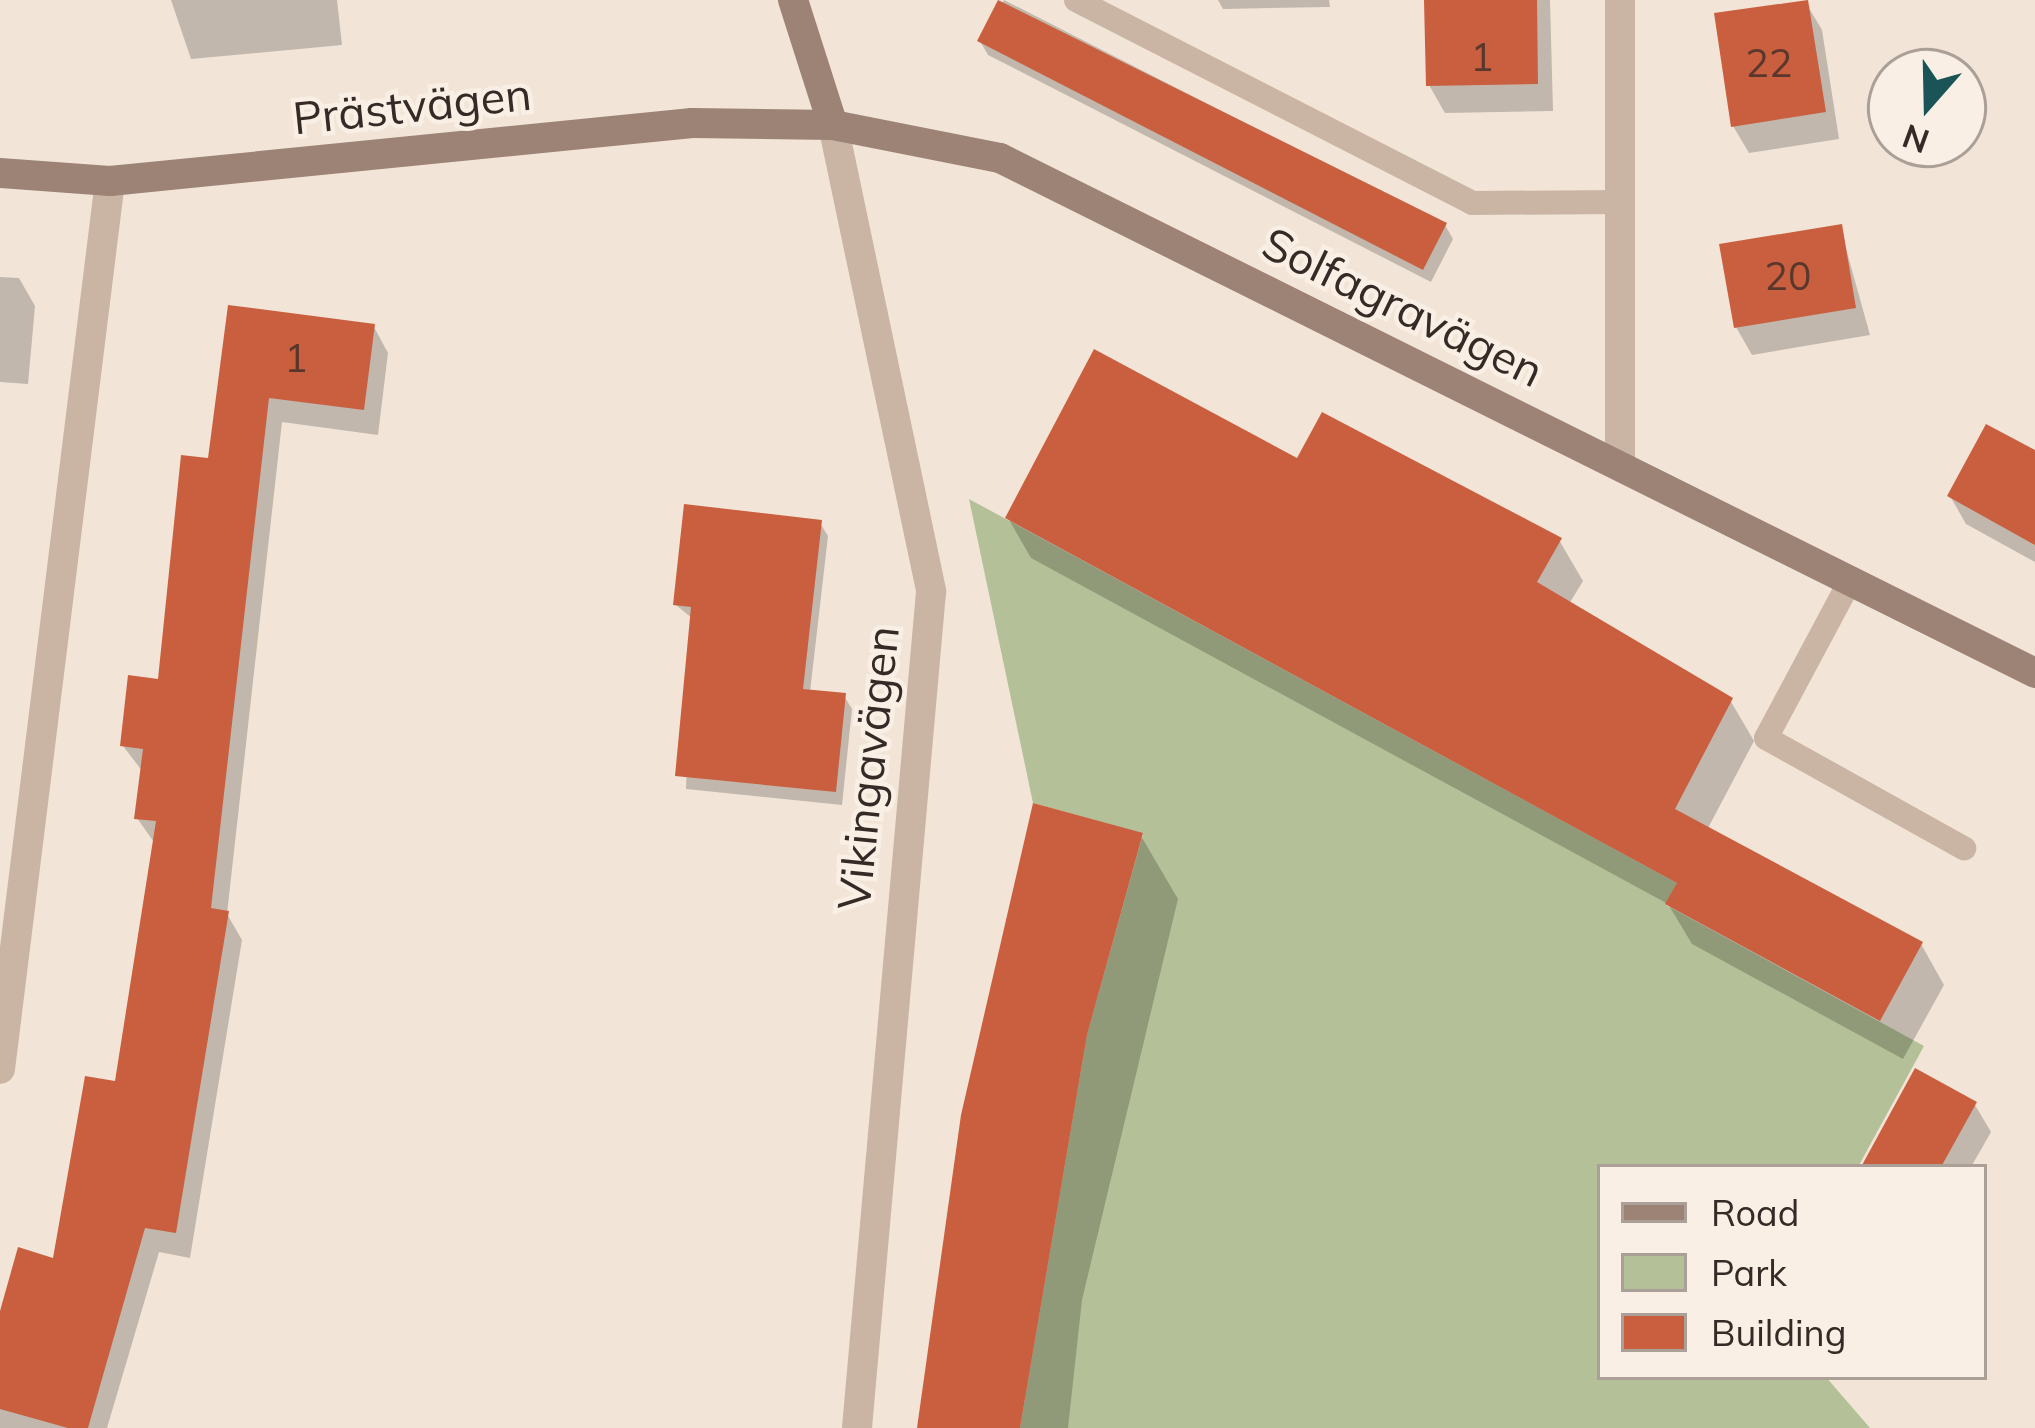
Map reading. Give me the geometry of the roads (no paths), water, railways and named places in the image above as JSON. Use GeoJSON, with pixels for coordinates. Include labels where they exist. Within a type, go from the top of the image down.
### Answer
{"type":"FeatureCollection","features":[{"type":"Feature","properties":{"kind":"street"},"geometry":{"type":"LineString","coordinates":[[794,0],[833,125]]}},
{"type":"Feature","properties":{"kind":"street"},"geometry":{"type":"LineString","coordinates":[[1620,0],[1620,464]]}},
{"type":"Feature","properties":{"kind":"street","name":"Prästvägen"},"geometry":{"type":"LineString","coordinates":[[0,172],[110,182],[692,123],[833,125]]}},
{"type":"Feature","properties":{"kind":"street","name":"Solfagravägen"},"geometry":{"type":"LineString","coordinates":[[833,125],[1000,158],[2035,673]]}},
{"type":"Feature","properties":{"kind":"street","name":"Vikingavägen"},"geometry":{"type":"LineString","coordinates":[[833,125],[931,592],[857,1428]]}},
{"type":"Feature","properties":{"kind":"street"},"geometry":{"type":"LineString","coordinates":[[0,1070],[110,182]]}},
{"type":"Feature","properties":{"kind":"lane"},"geometry":{"type":"LineString","coordinates":[[1076,0],[1472,203],[1623,202]]}},
{"type":"Feature","properties":{"kind":"lane"},"geometry":{"type":"LineString","coordinates":[[1850,581],[1766,738],[1964,848]]}}]}
